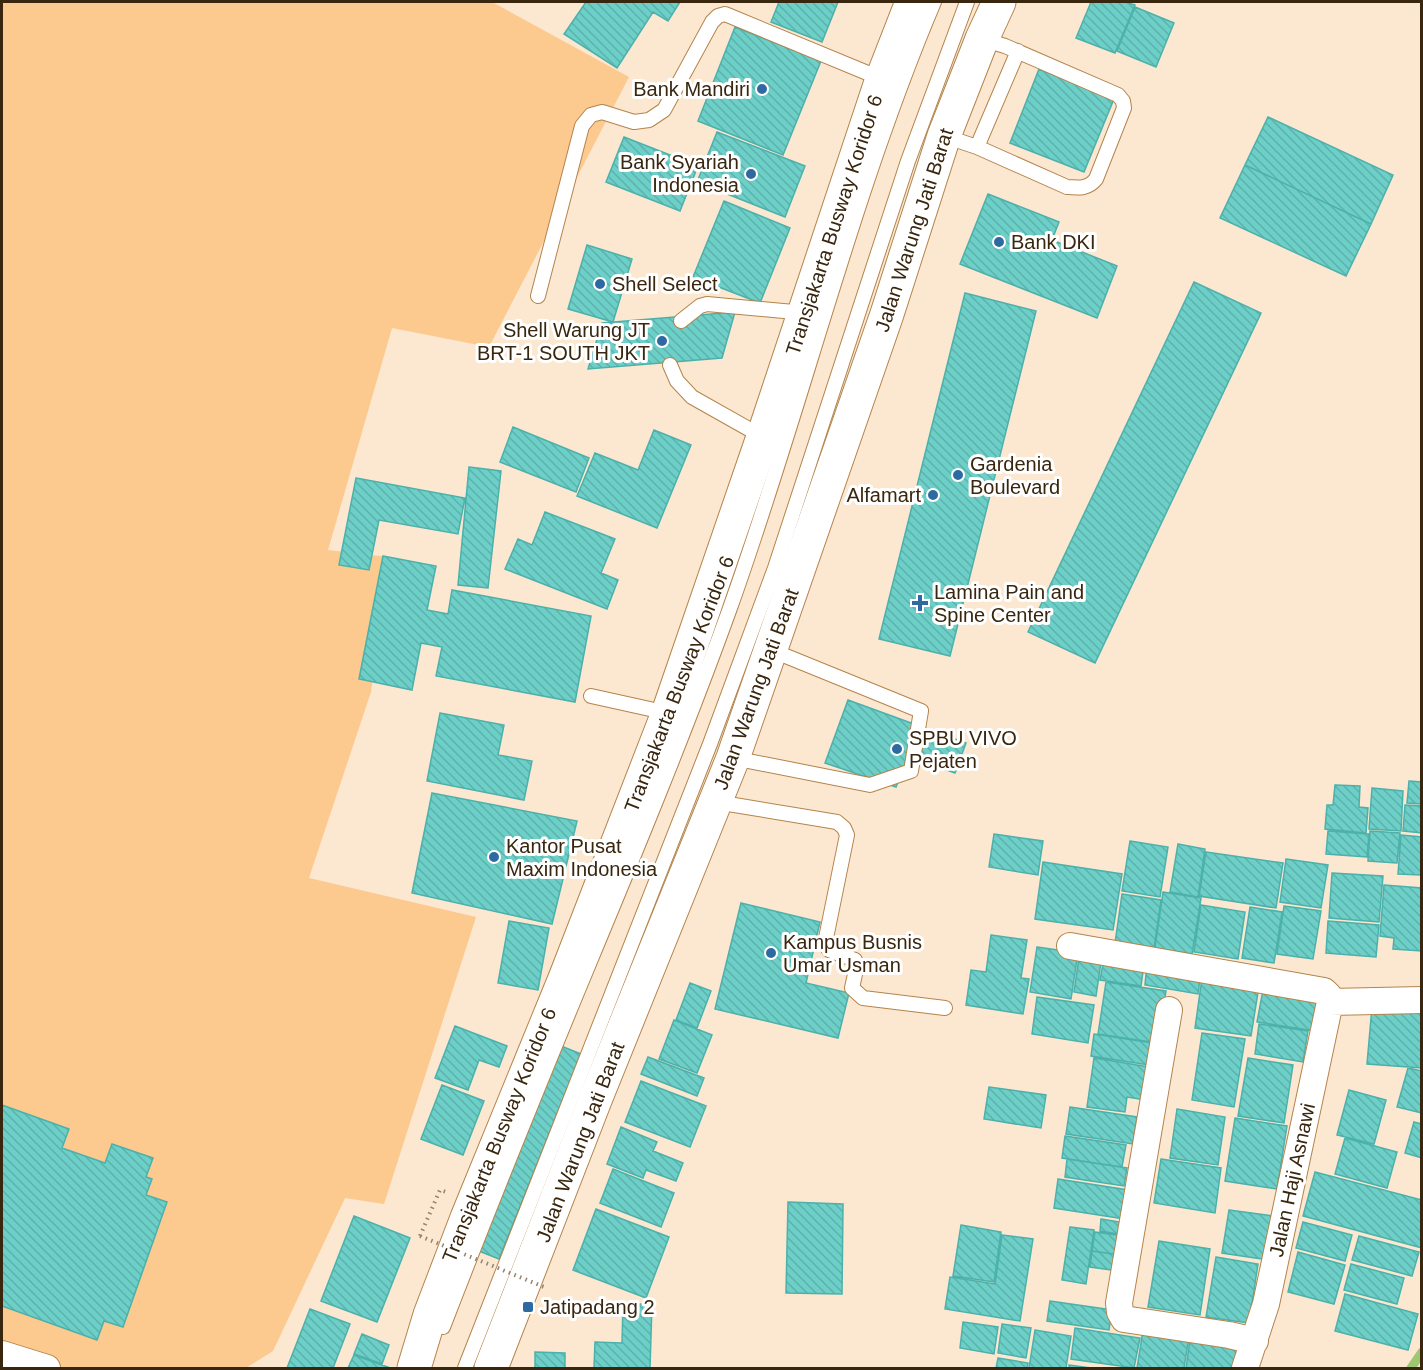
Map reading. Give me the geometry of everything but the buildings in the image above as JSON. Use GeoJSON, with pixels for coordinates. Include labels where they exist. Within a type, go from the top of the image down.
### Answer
{"type":"FeatureCollection","features":[{"type":"Feature","properties":{"kind":"main road"},"geometry":{"type":"LineString","coordinates":[[429,1353],[430,1315],[566,976],[668,713],[764,437],[882,79],[912,2]]}},
{"type":"Feature","properties":{"kind":"main road","name":"Jalan Warung Jati Barat"},"geometry":{"type":"LineString","coordinates":[[491,1368],[599,1089],[733,758],[887,314],[945,136],[982,39],[999,2]]}},
{"type":"Feature","properties":{"kind":"street"},"geometry":{"type":"LineString","coordinates":[[1070,945],[1327,997],[1422,1000]]}},
{"type":"Feature","properties":{"kind":"street","name":"Jalan Haji Asnawi"},"geometry":{"type":"LineString","coordinates":[[1245,1368],[1266,1304],[1327,997]]}},
{"type":"Feature","properties":{"kind":"street"},"geometry":{"type":"LineString","coordinates":[[1169,1010],[1119,1303],[1120,1312],[1124,1319],[1255,1341]]}},
{"type":"Feature","properties":{"kind":"street"},"geometry":{"type":"LineString","coordinates":[[2,1354],[47,1368]]}},
{"type":"Feature","properties":{"kind":"lane","name":"Transjakarta Busway Koridor 6"},"geometry":{"type":"LineString","coordinates":[[428,1368],[429,1353],[665,781],[726,618],[794,417],[876,152],[893,102],[934,2]]}},
{"type":"Feature","properties":{"kind":"lane"},"geometry":{"type":"LineString","coordinates":[[465,1368],[710,744],[755,623],[779,557],[908,161],[967,2]]}},
{"type":"Feature","properties":{"kind":"lane"},"geometry":{"type":"LineString","coordinates":[[538,296],[582,126],[591,115],[602,112],[634,122],[649,120],[664,110],[712,22],[718,16],[725,14],[882,79]]}},
{"type":"Feature","properties":{"kind":"lane"},"geometry":{"type":"LineString","coordinates":[[945,136],[977,147],[1067,187],[1079,188],[1090,186],[1096,179],[1124,108],[1123,101],[1118,95],[1017,51],[982,39]]}},
{"type":"Feature","properties":{"kind":"lane"},"geometry":{"type":"LineString","coordinates":[[977,147],[1017,51]]}},
{"type":"Feature","properties":{"kind":"lane"},"geometry":{"type":"LineString","coordinates":[[681,321],[700,306],[707,304],[805,313]]}},
{"type":"Feature","properties":{"kind":"lane"},"geometry":{"type":"LineString","coordinates":[[670,365],[677,381],[692,397],[764,437]]}},
{"type":"Feature","properties":{"kind":"lane"},"geometry":{"type":"LineString","coordinates":[[733,758],[870,785],[911,771],[921,711],[771,650]]}},
{"type":"Feature","properties":{"kind":"lane"},"geometry":{"type":"LineString","coordinates":[[591,696],[668,713]]}},
{"type":"Feature","properties":{"kind":"lane"},"geometry":{"type":"LineString","coordinates":[[716,802],[837,822],[844,828],[847,835],[825,943],[829,950],[855,960],[857,965],[852,988],[863,998],[945,1008]]}},
{"type":"Feature","properties":{"kind":"path"},"geometry":{"type":"LineString","coordinates":[[420,1236],[544,1287]]}},
{"type":"Feature","properties":{"kind":"shaded area"},"geometry":{"type":"Polygon","coordinates":[[[2,2],[492,2],[629,77],[489,347],[392,328],[328,550],[388,557],[371,692],[309,878],[476,917],[384,1204],[345,1198],[273,1351],[246,1368],[56,1368],[2,1353],[2,2]]]}},
{"type":"Feature","properties":{"kind":"waterway"},"geometry":{"type":"LineString","coordinates":[[1411,1368],[1422,1352]]}},
{"type":"Feature","properties":{"kind":"place","name":"Bank Mandiri"},"geometry":{"type":"Point","coordinates":[762,89]}},
{"type":"Feature","properties":{"kind":"place","name":"Bank Syariah Indonesia"},"geometry":{"type":"Point","coordinates":[751,174]}},
{"type":"Feature","properties":{"kind":"place","name":"Bank DKI"},"geometry":{"type":"Point","coordinates":[999,242]}},
{"type":"Feature","properties":{"kind":"place","name":"Shell Select"},"geometry":{"type":"Point","coordinates":[600,284]}},
{"type":"Feature","properties":{"kind":"place","name":"Shell Warung JT BRT-1 SOUTH JKT"},"geometry":{"type":"Point","coordinates":[662,341]}},
{"type":"Feature","properties":{"kind":"place","name":"Gardenia Boulevard"},"geometry":{"type":"Point","coordinates":[958,475]}},
{"type":"Feature","properties":{"kind":"place","name":"Alfamart"},"geometry":{"type":"Point","coordinates":[933,495]}},
{"type":"Feature","properties":{"kind":"place","name":"Lamina Pain and Spine Center"},"geometry":{"type":"Point","coordinates":[920,603]}},
{"type":"Feature","properties":{"kind":"place","name":"SPBU VIVO Pejaten"},"geometry":{"type":"Point","coordinates":[897,749]}},
{"type":"Feature","properties":{"kind":"place","name":"Kantor Pusat Maxim Indonesia"},"geometry":{"type":"Point","coordinates":[494,857]}},
{"type":"Feature","properties":{"kind":"place","name":"Kampus Busnis Umar Usman"},"geometry":{"type":"Point","coordinates":[771,953]}},
{"type":"Feature","properties":{"kind":"place","name":"Jatipadang 2"},"geometry":{"type":"Point","coordinates":[528,1307]}}]}
